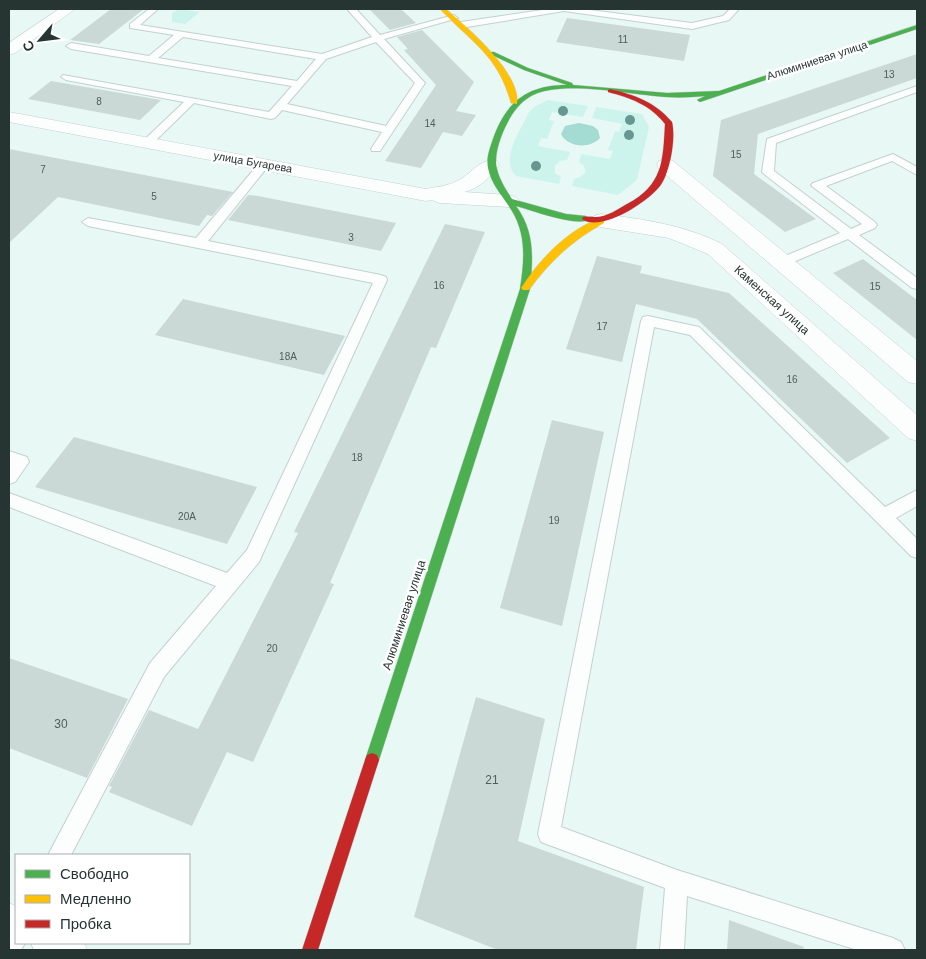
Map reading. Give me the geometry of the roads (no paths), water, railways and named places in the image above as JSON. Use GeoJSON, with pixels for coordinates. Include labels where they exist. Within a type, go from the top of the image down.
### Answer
{"type":"FeatureCollection","features":[{"type":"Feature","properties":{"kind":"main road"},"geometry":{"type":"LineString","coordinates":[[443,9],[492,53],[514,90],[515,102],[501,128],[491,155],[490,165],[492,175],[525,223],[530,236],[525,289]]}},
{"type":"Feature","properties":{"kind":"main road","name":"Алюминиевая улица"},"geometry":{"type":"LineString","coordinates":[[717,92],[917,27]]}},
{"type":"Feature","properties":{"kind":"main road"},"geometry":{"type":"LineString","coordinates":[[492,53],[526,69],[578,87]]}},
{"type":"Feature","properties":{"kind":"main road"},"geometry":{"type":"LineString","coordinates":[[515,102],[534,92],[546,89],[578,87],[669,95],[717,92]]}},
{"type":"Feature","properties":{"kind":"main road"},"geometry":{"type":"LineString","coordinates":[[525,289],[554,250],[583,230],[638,203],[654,190],[666,165],[672,121],[650,103],[629,95],[610,91]]}},
{"type":"Feature","properties":{"kind":"main road"},"geometry":{"type":"LineString","coordinates":[[690,106],[717,92]]}},
{"type":"Feature","properties":{"kind":"main road"},"geometry":{"type":"LineString","coordinates":[[510,201],[544,212],[602,221]]}},
{"type":"Feature","properties":{"kind":"main road","name":"Алюминиевая улица"},"geometry":{"type":"LineString","coordinates":[[310,950],[525,289]]}},
{"type":"Feature","properties":{"kind":"street"},"geometry":{"type":"LineString","coordinates":[[9,50],[68,9]]}},
{"type":"Feature","properties":{"kind":"street","name":"улица Бугарева"},"geometry":{"type":"LineString","coordinates":[[9,118],[426,195],[448,192],[461,187],[474,180],[490,165]]}},
{"type":"Feature","properties":{"kind":"street"},"geometry":{"type":"LineString","coordinates":[[666,165],[917,375]]}},
{"type":"Feature","properties":{"kind":"street"},"geometry":{"type":"LineString","coordinates":[[426,195],[451,199],[510,201]]}},
{"type":"Feature","properties":{"kind":"street","name":"Каменская улица"},"geometry":{"type":"LineString","coordinates":[[602,221],[642,226],[686,235],[715,249],[917,430]]}},
{"type":"Feature","properties":{"kind":"street"},"geometry":{"type":"LineString","coordinates":[[755,284],[786,266]]}},
{"type":"Feature","properties":{"kind":"street"},"geometry":{"type":"LineString","coordinates":[[53,944],[67,950]]}},
{"type":"Feature","properties":{"kind":"lane"},"geometry":{"type":"LineString","coordinates":[[154,9],[133,26],[323,57],[378,38],[458,22],[564,9],[692,26],[726,18],[735,9]]}},
{"type":"Feature","properties":{"kind":"lane"},"geometry":{"type":"LineString","coordinates":[[351,9],[420,83],[376,149]]}},
{"type":"Feature","properties":{"kind":"lane"},"geometry":{"type":"LineString","coordinates":[[151,59],[181,34]]}},
{"type":"Feature","properties":{"kind":"lane"},"geometry":{"type":"LineString","coordinates":[[71,46],[299,84]]}},
{"type":"Feature","properties":{"kind":"lane"},"geometry":{"type":"LineString","coordinates":[[66,77],[271,116],[323,57]]}},
{"type":"Feature","properties":{"kind":"lane"},"geometry":{"type":"LineString","coordinates":[[917,89],[772,141],[768,172],[917,285]]}},
{"type":"Feature","properties":{"kind":"lane"},"geometry":{"type":"LineString","coordinates":[[147,143],[192,100]]}},
{"type":"Feature","properties":{"kind":"lane"},"geometry":{"type":"LineString","coordinates":[[280,106],[389,130]]}},
{"type":"Feature","properties":{"kind":"lane"},"geometry":{"type":"LineString","coordinates":[[786,266],[871,225],[817,185],[893,156],[917,172]]}},
{"type":"Feature","properties":{"kind":"lane"},"geometry":{"type":"LineString","coordinates":[[199,243],[265,164]]}},
{"type":"Feature","properties":{"kind":"lane"},"geometry":{"type":"LineString","coordinates":[[60,854],[157,670],[253,556],[381,280],[88,222]]}},
{"type":"Feature","properties":{"kind":"lane"},"geometry":{"type":"LineString","coordinates":[[893,950],[677,880],[549,834],[648,321],[694,331],[917,550]]}},
{"type":"Feature","properties":{"kind":"lane"},"geometry":{"type":"LineString","coordinates":[[9,458],[21,462],[9,477]]}},
{"type":"Feature","properties":{"kind":"lane"},"geometry":{"type":"LineString","coordinates":[[884,517],[917,497]]}},
{"type":"Feature","properties":{"kind":"lane"},"geometry":{"type":"LineString","coordinates":[[9,500],[230,583]]}},
{"type":"Feature","properties":{"kind":"lane"},"geometry":{"type":"LineString","coordinates":[[672,950],[677,880]]}},
{"type":"Feature","properties":{"kind":"lane"},"geometry":{"type":"LineString","coordinates":[[9,948],[15,937]]}}]}
